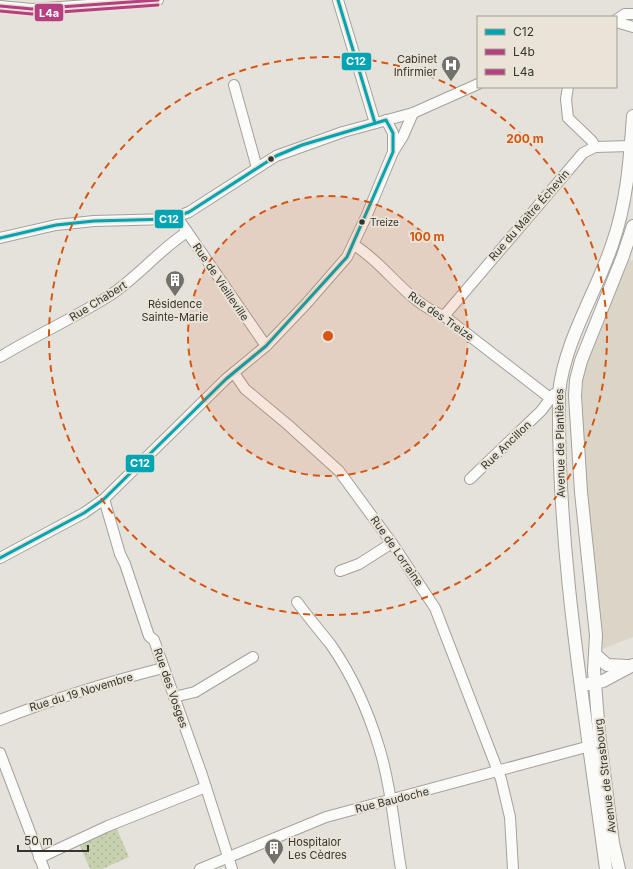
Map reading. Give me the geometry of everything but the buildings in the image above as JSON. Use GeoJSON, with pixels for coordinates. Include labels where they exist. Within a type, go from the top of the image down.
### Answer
{"type":"FeatureCollection","features":[{"type":"Feature","properties":{"kind":"main road","name":"Avenue de Plantières"},"geometry":{"type":"LineString","coordinates":[[581,686],[565,560],[560,488],[558,412],[554,395],[566,358],[616,233],[625,196],[633,116]]}},
{"type":"Feature","properties":{"kind":"main road","name":"Avenue de Plantières"},"geometry":{"type":"LineString","coordinates":[[595,683],[596,635],[580,480],[575,396],[576,380],[581,360],[623,256],[633,226]]}},
{"type":"Feature","properties":{"kind":"main road"},"geometry":{"type":"LineString","coordinates":[[596,655],[607,666],[632,665]]}},
{"type":"Feature","properties":{"kind":"main road"},"geometry":{"type":"LineString","coordinates":[[581,686],[603,680],[632,665]]}},
{"type":"Feature","properties":{"kind":"main road","name":"Avenue de Strasbourg"},"geometry":{"type":"LineString","coordinates":[[595,683],[606,790],[618,869]]}},
{"type":"Feature","properties":{"kind":"main road","name":"Avenue de Strasbourg"},"geometry":{"type":"LineString","coordinates":[[581,686],[606,869]]}},
{"type":"Feature","properties":{"kind":"street"},"geometry":{"type":"LineString","coordinates":[[0,6],[32,9],[158,0]]}},
{"type":"Feature","properties":{"kind":"street"},"geometry":{"type":"LineString","coordinates":[[338,0],[375,123]]}},
{"type":"Feature","properties":{"kind":"street"},"geometry":{"type":"LineString","coordinates":[[617,20],[625,14],[633,14]]}},
{"type":"Feature","properties":{"kind":"street"},"geometry":{"type":"LineString","coordinates":[[617,21],[633,27]]}},
{"type":"Feature","properties":{"kind":"street"},"geometry":{"type":"LineString","coordinates":[[0,238],[56,225],[94,221],[170,219],[177,217],[189,212],[276,156],[302,145],[413,113],[477,84]]}},
{"type":"Feature","properties":{"kind":"street"},"geometry":{"type":"LineString","coordinates":[[234,85],[257,168]]}},
{"type":"Feature","properties":{"kind":"street"},"geometry":{"type":"LineString","coordinates":[[568,88],[566,99],[568,118],[592,142],[595,147],[631,146]]}},
{"type":"Feature","properties":{"kind":"street"},"geometry":{"type":"LineString","coordinates":[[0,558],[84,513],[104,499],[234,373],[266,346],[314,296],[347,257],[354,245],[393,152],[403,136],[413,113]]}},
{"type":"Feature","properties":{"kind":"street"},"geometry":{"type":"LineString","coordinates":[[386,120],[393,133],[393,152]]}},
{"type":"Feature","properties":{"kind":"street","name":"Rue du Maître Échevin"},"geometry":{"type":"LineString","coordinates":[[444,316],[583,153],[595,147]]}},
{"type":"Feature","properties":{"kind":"street","name":"Rue de Vieilleville"},"geometry":{"type":"LineString","coordinates":[[177,217],[266,346]]}},
{"type":"Feature","properties":{"kind":"street","name":"Rue Chabert"},"geometry":{"type":"LineString","coordinates":[[0,357],[109,296],[137,276],[178,238],[187,232]]}},
{"type":"Feature","properties":{"kind":"street","name":"Rue des Treize"},"geometry":{"type":"LineString","coordinates":[[354,245],[416,301],[430,310],[444,316],[554,395]]}},
{"type":"Feature","properties":{"kind":"street","name":"Rue de Lorraine"},"geometry":{"type":"LineString","coordinates":[[234,373],[245,389],[287,424],[340,472],[392,543],[435,608],[498,771],[510,817],[513,869]]}},
{"type":"Feature","properties":{"kind":"street","name":"Rue Ancillon"},"geometry":{"type":"LineString","coordinates":[[470,479],[541,411],[554,395]]}},
{"type":"Feature","properties":{"kind":"street"},"geometry":{"type":"LineString","coordinates":[[541,411],[558,412]]}},
{"type":"Feature","properties":{"kind":"street","name":"Rue des Vosges"},"geometry":{"type":"LineString","coordinates":[[104,499],[120,554],[125,564],[149,636],[154,640],[164,668],[206,787],[232,869]]}},
{"type":"Feature","properties":{"kind":"street"},"geometry":{"type":"LineString","coordinates":[[340,571],[359,564],[392,543]]}},
{"type":"Feature","properties":{"kind":"street"},"geometry":{"type":"LineString","coordinates":[[297,602],[331,646],[360,698],[379,748],[390,800],[401,869]]}},
{"type":"Feature","properties":{"kind":"street"},"geometry":{"type":"LineString","coordinates":[[174,697],[195,692],[253,657]]}},
{"type":"Feature","properties":{"kind":"street","name":"Rue du 19 Novembre"},"geometry":{"type":"LineString","coordinates":[[0,720],[24,710],[125,678],[164,668]]}},
{"type":"Feature","properties":{"kind":"street","name":"Rue Baudoche"},"geometry":{"type":"LineString","coordinates":[[200,869],[326,817],[590,746]]}},
{"type":"Feature","properties":{"kind":"street"},"geometry":{"type":"LineString","coordinates":[[0,753],[44,869]]}},
{"type":"Feature","properties":{"kind":"street"},"geometry":{"type":"LineString","coordinates":[[39,858],[108,826],[206,787]]}},
{"type":"Feature","properties":{"kind":"shaded area"},"geometry":{"type":"Polygon","coordinates":[[[633,260],[633,637],[600,650],[585,485],[580,388],[585,362],[598,330],[628,261],[633,260]]]}},
{"type":"Feature","properties":{"kind":"green space"},"geometry":{"type":"Polygon","coordinates":[[[116,827],[129,857],[102,869],[90,869],[79,844],[116,827]]]}},
{"type":"Feature","properties":{"kind":"transit line","name":"L4b"},"geometry":{"type":"LineString","coordinates":[[0,6],[32,9],[158,0]]}},
{"type":"Feature","properties":{"kind":"transit line","name":"C12"},"geometry":{"type":"LineString","coordinates":[[338,0],[375,123]]}},
{"type":"Feature","properties":{"kind":"transit line","name":"L4a"},"geometry":{"type":"LineString","coordinates":[[0,11],[32,14],[158,5]]}},
{"type":"Feature","properties":{"kind":"transit line","name":"C12"},"geometry":{"type":"LineString","coordinates":[[0,238],[56,225],[94,221],[170,219],[189,212],[276,156],[302,145],[386,120],[393,133],[393,152],[347,257],[266,346],[226,379],[104,499],[84,513],[0,558]]}},
{"type":"Feature","properties":{"kind":"place","name":"Cabinet Infirmier"},"geometry":{"type":"Point","coordinates":[451,82]}},
{"type":"Feature","properties":{"kind":"place","name":"Treize"},"geometry":{"type":"Point","coordinates":[362,222]}},
{"type":"Feature","properties":{"kind":"place","name":"Résidence Sainte-Marie"},"geometry":{"type":"Point","coordinates":[175,297]}},
{"type":"Feature","properties":{"kind":"place","name":"Hospitalor Les Cèdres"},"geometry":{"type":"Point","coordinates":[274,865]}}]}
